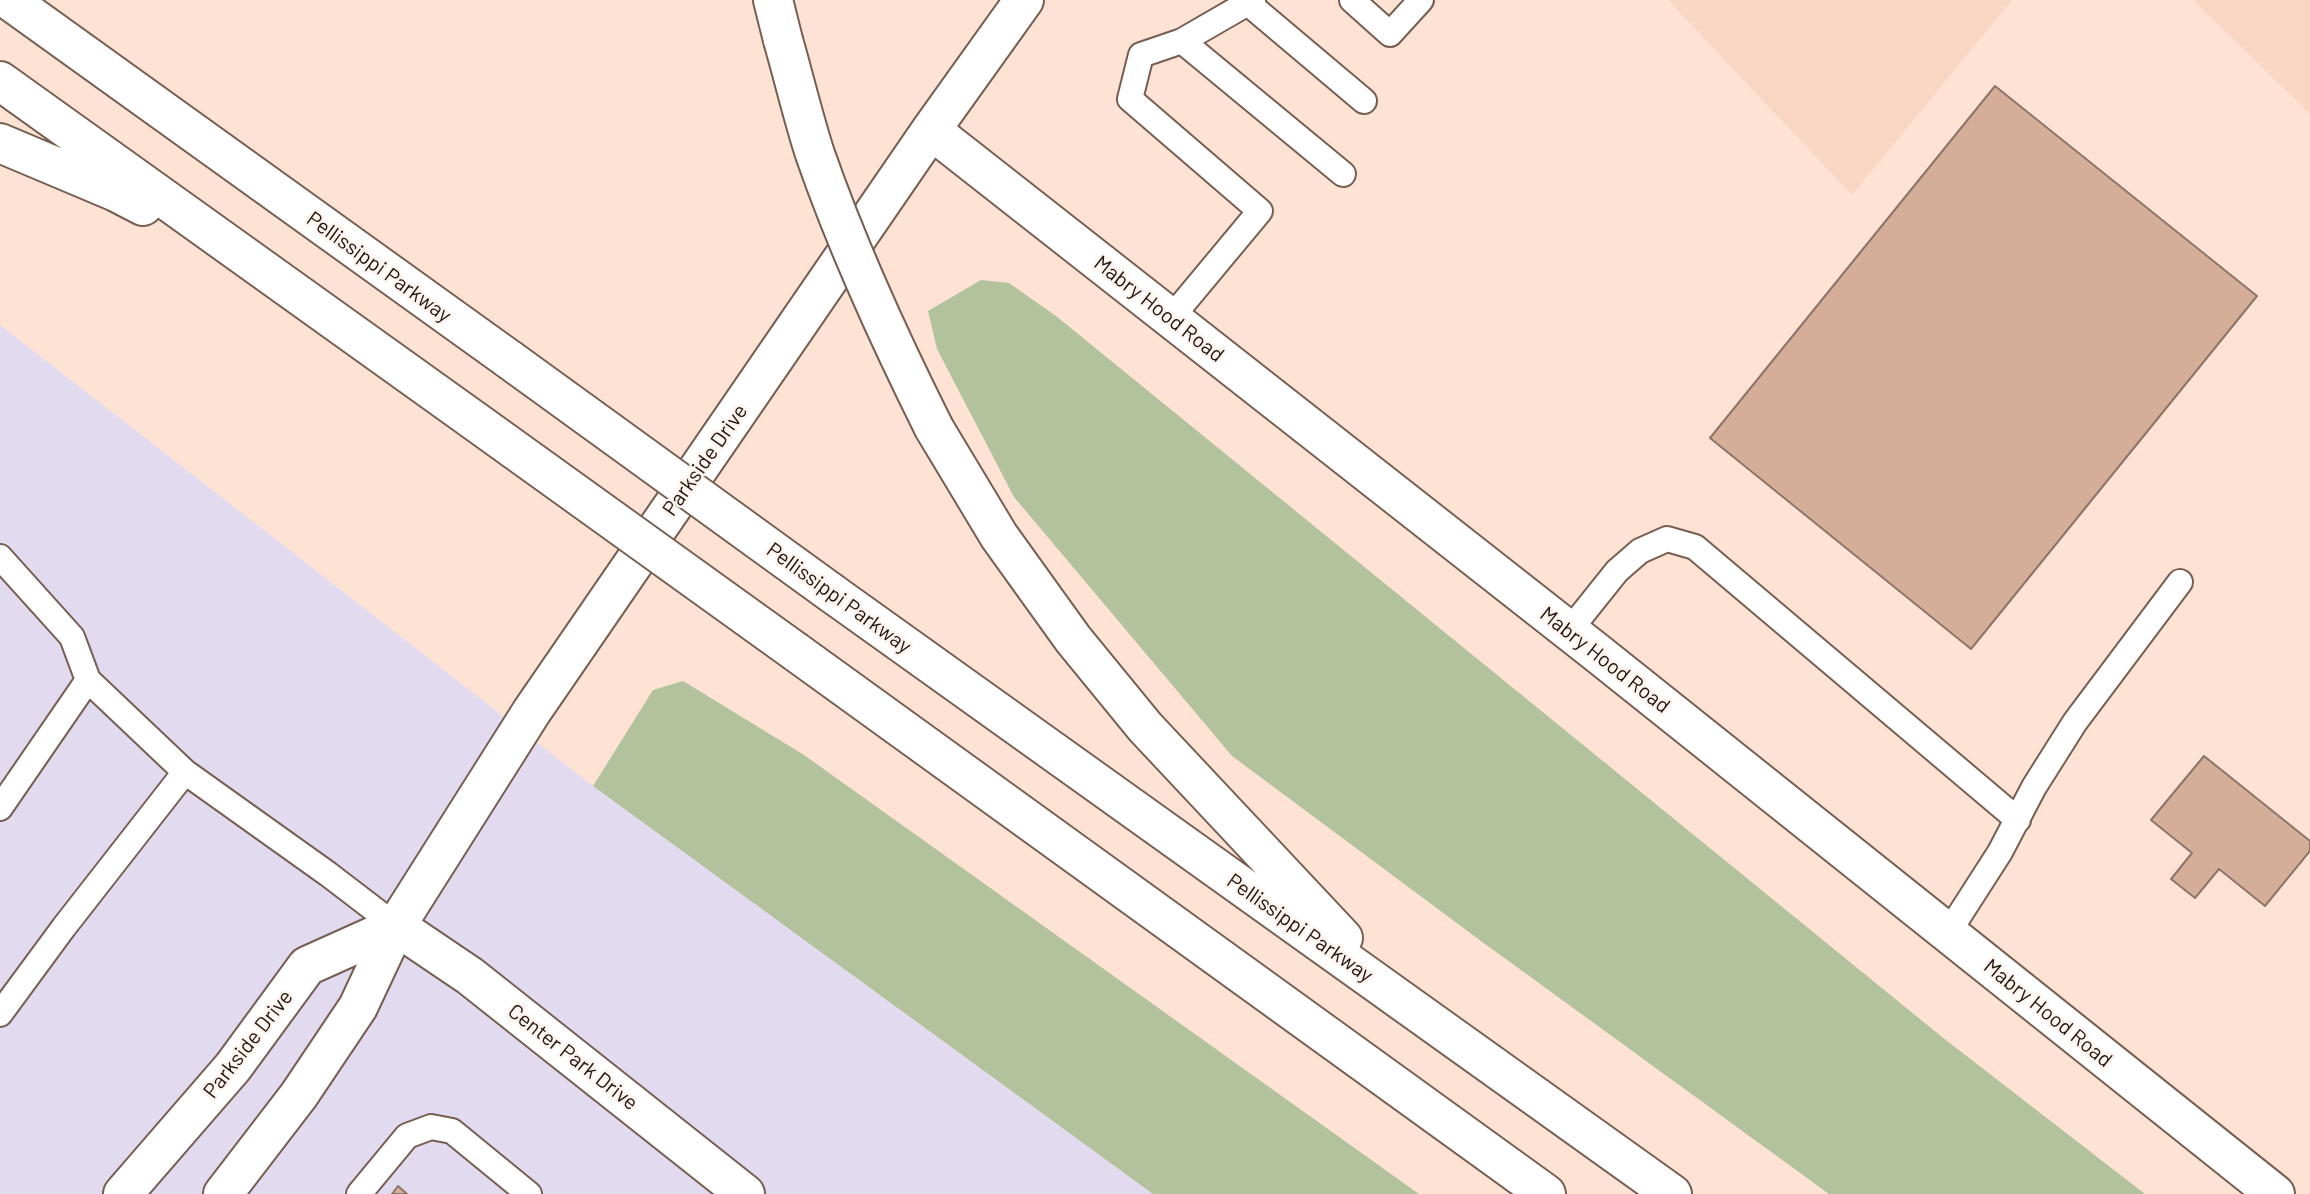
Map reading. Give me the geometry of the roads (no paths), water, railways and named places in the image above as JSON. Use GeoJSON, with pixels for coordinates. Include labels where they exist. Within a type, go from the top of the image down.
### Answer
{"type":"FeatureCollection","features":[{"type":"Feature","properties":{"kind":"main road","name":"Pellissippi Parkway"},"geometry":{"type":"LineString","coordinates":[[9,0],[1672,1194]]}},
{"type":"Feature","properties":{"kind":"main road"},"geometry":{"type":"LineString","coordinates":[[773,0],[814,151],[885,331],[934,428],[999,536],[1081,649],[1171,756],[1394,994]]}},
{"type":"Feature","properties":{"kind":"main road","name":"Parkside Drive"},"geometry":{"type":"LineString","coordinates":[[223,1194],[299,1095],[358,1007],[396,926],[532,710],[931,130],[1024,0]]}},
{"type":"Feature","properties":{"kind":"main road"},"geometry":{"type":"LineString","coordinates":[[0,81],[1546,1194]]}},
{"type":"Feature","properties":{"kind":"main road","name":"Mabry Hood Road"},"geometry":{"type":"LineString","coordinates":[[931,130],[1569,631],[2275,1194]]}},
{"type":"Feature","properties":{"kind":"main road"},"geometry":{"type":"LineString","coordinates":[[0,142],[116,192],[192,233],[245,257]]}},
{"type":"Feature","properties":{"kind":"main road","name":"Parkside Drive"},"geometry":{"type":"LineString","coordinates":[[123,1194],[233,1067],[307,965],[396,926]]}},
{"type":"Feature","properties":{"kind":"main road","name":"Center Park Drive"},"geometry":{"type":"LineString","coordinates":[[396,926],[470,976],[745,1194]]}},
{"type":"Feature","properties":{"kind":"lane"},"geometry":{"type":"LineString","coordinates":[[1352,0],[1390,34],[1421,0]]}},
{"type":"Feature","properties":{"kind":"lane"},"geometry":{"type":"LineString","coordinates":[[1171,318],[1260,211],[1130,99],[1141,55],[1182,41],[1251,2],[1364,101]]}},
{"type":"Feature","properties":{"kind":"lane"},"geometry":{"type":"LineString","coordinates":[[1182,41],[1343,174]]}},
{"type":"Feature","properties":{"kind":"lane"},"geometry":{"type":"LineString","coordinates":[[1569,631],[1617,571],[1640,551],[1667,539],[1695,547],[2018,820]]}},
{"type":"Feature","properties":{"kind":"lane"},"geometry":{"type":"LineString","coordinates":[[0,557],[72,637],[88,680],[185,772],[396,926]]}},
{"type":"Feature","properties":{"kind":"lane"},"geometry":{"type":"LineString","coordinates":[[1948,933],[2075,722],[2180,582]]}},
{"type":"Feature","properties":{"kind":"lane"},"geometry":{"type":"LineString","coordinates":[[0,808],[88,680]]}},
{"type":"Feature","properties":{"kind":"lane"},"geometry":{"type":"LineString","coordinates":[[0,1014],[185,772]]}},
{"type":"Feature","properties":{"kind":"lane"},"geometry":{"type":"LineString","coordinates":[[359,1194],[407,1136],[431,1128],[452,1131],[529,1194]]}}]}
